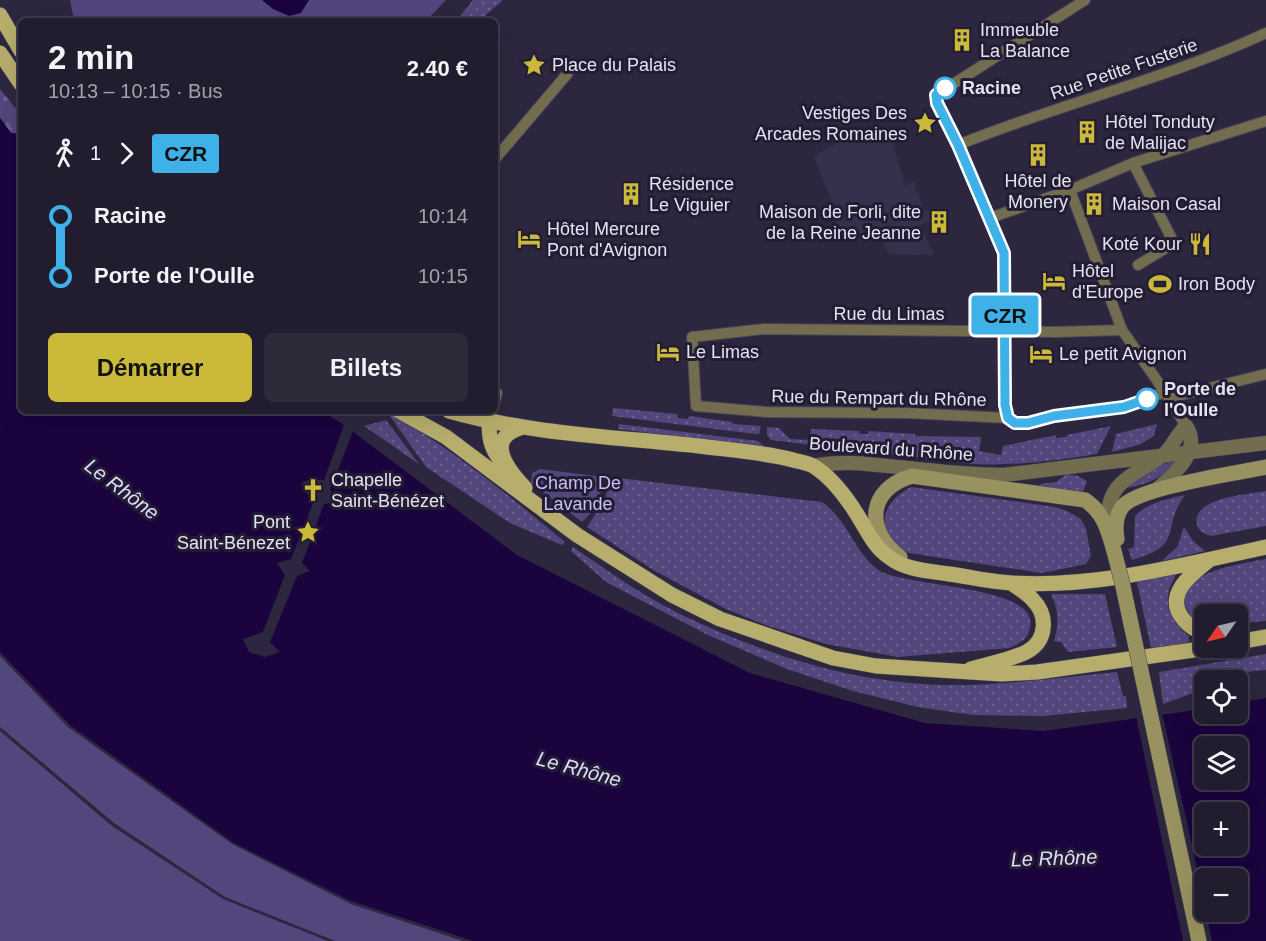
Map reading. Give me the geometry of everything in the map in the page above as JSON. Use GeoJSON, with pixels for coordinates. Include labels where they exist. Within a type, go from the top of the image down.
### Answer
{"type":"FeatureCollection","features":[{"type":"Feature","properties":{"kind":"main road"},"geometry":{"type":"LineString","coordinates":[[0,15],[18,46]]}},
{"type":"Feature","properties":{"kind":"main road"},"geometry":{"type":"LineString","coordinates":[[0,53],[18,80]]}},
{"type":"Feature","properties":{"kind":"main road"},"geometry":{"type":"LineString","coordinates":[[404,414],[446,437],[577,535],[637,574],[720,619],[832,658],[876,666],[1002,674],[1037,672],[1194,650]]}},
{"type":"Feature","properties":{"kind":"main road","name":"Boulevard du Rhône"},"geometry":{"type":"LineString","coordinates":[[474,414],[491,416],[524,427],[721,449],[786,458],[813,466]]}},
{"type":"Feature","properties":{"kind":"main road"},"geometry":{"type":"LineString","coordinates":[[491,416],[490,442],[493,450],[545,511]]}},
{"type":"Feature","properties":{"kind":"main road"},"geometry":{"type":"LineString","coordinates":[[508,469],[502,458],[502,444],[509,434],[524,427]]}},
{"type":"Feature","properties":{"kind":"main road"},"geometry":{"type":"LineString","coordinates":[[813,466],[834,484],[879,549],[890,559],[924,570],[1011,583],[1122,578],[1266,547]]}},
{"type":"Feature","properties":{"kind":"main road"},"geometry":{"type":"LineString","coordinates":[[1199,941],[1122,582],[1116,551],[1116,520],[1123,506],[1143,495],[1266,467]]}},
{"type":"Feature","properties":{"kind":"main road"},"geometry":{"type":"LineString","coordinates":[[924,570],[900,558],[889,549],[876,526],[876,508],[884,492],[892,484],[912,476],[1085,500],[1095,507],[1107,526],[1116,551]]}},
{"type":"Feature","properties":{"kind":"main road"},"geometry":{"type":"LineString","coordinates":[[1194,628],[1182,618],[1176,598],[1185,579],[1210,559]]}},
{"type":"Feature","properties":{"kind":"main road"},"geometry":{"type":"LineString","coordinates":[[953,672],[1027,652],[1040,641],[1044,626],[1041,610],[1032,598],[1011,583]]}},
{"type":"Feature","properties":{"kind":"street"},"geometry":{"type":"LineString","coordinates":[[1008,418],[1005,405],[1004,253],[958,145],[937,103],[936,95],[1085,0]]}},
{"type":"Feature","properties":{"kind":"street"},"geometry":{"type":"LineString","coordinates":[[1034,19],[1041,28]]}},
{"type":"Feature","properties":{"kind":"street","name":"Rue Petite Fusterie"},"geometry":{"type":"LineString","coordinates":[[958,145],[1149,79],[1239,46],[1266,33]]}},
{"type":"Feature","properties":{"kind":"street"},"geometry":{"type":"LineString","coordinates":[[498,155],[568,73]]}},
{"type":"Feature","properties":{"kind":"street"},"geometry":{"type":"LineString","coordinates":[[990,218],[1070,190],[1133,163],[1266,121]]}},
{"type":"Feature","properties":{"kind":"street"},"geometry":{"type":"LineString","coordinates":[[1133,163],[1174,243],[1138,265]]}},
{"type":"Feature","properties":{"kind":"street"},"geometry":{"type":"LineString","coordinates":[[1070,190],[1122,330],[1167,395],[1191,440],[1190,453],[1177,470],[1155,491]]}},
{"type":"Feature","properties":{"kind":"street","name":"Rue du Limas"},"geometry":{"type":"LineString","coordinates":[[696,406],[692,337],[764,329],[1056,332],[1122,330]]}},
{"type":"Feature","properties":{"kind":"street","name":"Rue du Rempart du Rhône"},"geometry":{"type":"LineString","coordinates":[[696,406],[766,412],[907,413],[1008,418],[1015,423],[1028,423],[1054,416],[1124,407],[1167,395],[1266,374]]}},
{"type":"Feature","properties":{"kind":"street"},"geometry":{"type":"LineString","coordinates":[[1107,526],[1110,503],[1120,482],[1166,452],[1178,434],[1182,422]]}},
{"type":"Feature","properties":{"kind":"street","name":"Boulevard du Rhône"},"geometry":{"type":"LineString","coordinates":[[813,466],[826,463],[861,464],[1004,476],[1266,443]]}},
{"type":"Feature","properties":{"kind":"shaded area"},"geometry":{"type":"Polygon","coordinates":[[[888,127],[905,185],[915,181],[916,191],[924,211],[931,211],[931,220],[920,225],[934,255],[889,254],[877,230],[852,241],[850,234],[841,237],[830,208],[832,202],[814,156],[837,143],[888,127]]]}},
{"type":"Feature","properties":{"kind":"green space"},"geometry":{"type":"Polygon","coordinates":[[[70,0],[446,0],[429,18],[73,18],[70,0]]]}},
{"type":"Feature","properties":{"kind":"green space"},"geometry":{"type":"Polygon","coordinates":[[[473,0],[503,0],[482,18],[458,18],[473,0]]]}},
{"type":"Feature","properties":{"kind":"green space"},"geometry":{"type":"Polygon","coordinates":[[[0,89],[18,111],[18,134],[11,133],[0,118],[0,89]]]}},
{"type":"Feature","properties":{"kind":"green space"},"geometry":{"type":"Polygon","coordinates":[[[613,408],[677,414],[678,418],[688,419],[689,416],[733,424],[761,426],[759,434],[755,434],[612,416],[613,408]]]}},
{"type":"Feature","properties":{"kind":"green space"},"geometry":{"type":"Polygon","coordinates":[[[388,414],[411,426],[457,457],[565,542],[562,545],[510,523],[426,467],[388,414]]]}},
{"type":"Feature","properties":{"kind":"green space"},"geometry":{"type":"Polygon","coordinates":[[[386,420],[419,464],[364,426],[386,420]]]}},
{"type":"Feature","properties":{"kind":"green space"},"geometry":{"type":"Polygon","coordinates":[[[619,424],[758,441],[765,447],[618,429],[619,424]]]}},
{"type":"Feature","properties":{"kind":"green space"},"geometry":{"type":"Polygon","coordinates":[[[1157,424],[1154,436],[1141,444],[1112,452],[1116,434],[1157,424]]]}},
{"type":"Feature","properties":{"kind":"green space"},"geometry":{"type":"Polygon","coordinates":[[[1111,426],[1097,454],[1019,464],[971,464],[771,440],[767,435],[767,427],[779,428],[790,439],[810,440],[811,429],[859,431],[860,434],[868,434],[868,431],[915,434],[915,436],[981,437],[979,451],[1001,455],[1003,446],[1056,435],[1056,438],[1066,437],[1111,426]]]}},
{"type":"Feature","properties":{"kind":"green space"},"geometry":{"type":"Polygon","coordinates":[[[1178,459],[1167,471],[1155,479],[1125,488],[1153,468],[1178,459]]]}},
{"type":"Feature","properties":{"kind":"green space","name":"Champ De Lavande"},"geometry":{"type":"Polygon","coordinates":[[[540,469],[603,477],[597,501],[582,522],[531,483],[532,473],[540,469]]]}},
{"type":"Feature","properties":{"kind":"green space"},"geometry":{"type":"Polygon","coordinates":[[[1067,474],[1087,481],[1083,492],[1039,487],[1040,484],[1056,482],[1067,474]]]}},
{"type":"Feature","properties":{"kind":"green space"},"geometry":{"type":"Polygon","coordinates":[[[610,477],[822,502],[838,517],[862,553],[877,569],[891,575],[966,589],[1014,602],[1027,613],[1029,631],[1023,640],[1009,648],[898,657],[826,644],[765,625],[726,609],[655,571],[587,527],[605,500],[610,477]]]}},
{"type":"Feature","properties":{"kind":"green space"},"geometry":{"type":"Polygon","coordinates":[[[911,487],[1055,507],[1067,511],[1081,519],[1086,529],[1091,556],[1086,564],[1042,573],[909,553],[890,538],[884,520],[892,502],[911,487]]]}},
{"type":"Feature","properties":{"kind":"green space"},"geometry":{"type":"Polygon","coordinates":[[[1266,491],[1266,526],[1211,536],[1202,532],[1198,527],[1197,516],[1211,503],[1266,491]]]}},
{"type":"Feature","properties":{"kind":"green space"},"geometry":{"type":"Polygon","coordinates":[[[1185,495],[1178,507],[1166,542],[1149,554],[1132,560],[1128,549],[1134,547],[1135,516],[1151,505],[1185,495]]]}},
{"type":"Feature","properties":{"kind":"green space"},"geometry":{"type":"Polygon","coordinates":[[[1185,528],[1193,541],[1205,551],[1162,561],[1178,546],[1185,528]]]}},
{"type":"Feature","properties":{"kind":"green space"},"geometry":{"type":"Polygon","coordinates":[[[573,547],[640,591],[682,615],[746,643],[813,665],[883,680],[953,685],[1014,682],[1117,672],[1123,696],[1126,696],[1127,708],[1043,716],[973,715],[918,707],[853,691],[787,669],[708,635],[606,582],[571,551],[573,547]]]}},
{"type":"Feature","properties":{"kind":"green space"},"geometry":{"type":"Polygon","coordinates":[[[1266,559],[1266,621],[1248,622],[1248,604],[1194,604],[1194,618],[1188,611],[1184,594],[1190,584],[1200,577],[1229,567],[1266,559]]]}},
{"type":"Feature","properties":{"kind":"green space"},"geometry":{"type":"Polygon","coordinates":[[[1176,573],[1169,590],[1169,610],[1175,622],[1189,636],[1189,642],[1174,647],[1151,648],[1137,582],[1176,573]]]}},
{"type":"Feature","properties":{"kind":"green space"},"geometry":{"type":"Polygon","coordinates":[[[1051,594],[1105,594],[1117,647],[1068,652],[1061,642],[1054,641],[1057,617],[1056,606],[1051,594]]]}},
{"type":"Feature","properties":{"kind":"green space"},"geometry":{"type":"Polygon","coordinates":[[[1266,654],[1266,670],[1248,672],[1248,670],[1194,670],[1194,693],[1163,704],[1159,672],[1266,654]]]}},
{"type":"Feature","properties":{"kind":"green space"},"geometry":{"type":"Polygon","coordinates":[[[0,656],[68,727],[232,844],[351,904],[463,941],[335,941],[225,897],[114,823],[0,727],[0,656]]]}},
{"type":"Feature","properties":{"kind":"green space"},"geometry":{"type":"Polygon","coordinates":[[[0,731],[112,826],[223,899],[328,941],[0,941],[0,731]]]}},
{"type":"Feature","properties":{"kind":"water"},"geometry":{"type":"Polygon","coordinates":[[[262,0],[309,0],[301,13],[289,16],[273,9],[262,0]]]}},
{"type":"Feature","properties":{"kind":"water","name":"Le Rhône"},"geometry":{"type":"Polygon","coordinates":[[[0,118],[11,133],[18,134],[18,414],[327,414],[517,555],[750,673],[925,723],[1043,731],[1194,710],[1194,724],[1248,724],[1248,701],[1266,698],[1266,941],[473,941],[351,901],[234,843],[70,725],[0,652],[0,118]]]}},
{"type":"Feature","properties":{"kind":"pier","name":"Pont Saint-Bénezet"},"geometry":{"type":"Polygon","coordinates":[[[345,422],[354,429],[330,490],[338,501],[324,504],[302,563],[310,571],[297,576],[270,642],[280,652],[265,657],[249,652],[243,639],[263,632],[285,575],[277,563],[291,559],[315,498],[306,493],[301,483],[311,479],[324,480],[345,422]]]}},
{"type":"Feature","properties":{"kind":"pier"},"geometry":{"type":"Polygon","coordinates":[[[1162,713],[1197,868],[1194,868],[1194,922],[1208,922],[1212,941],[1183,941],[1136,716],[1162,713]]]}},
{"type":"Feature","properties":{"kind":"bus line","name":"CZR"},"geometry":{"type":"LineString","coordinates":[[945,88],[936,95],[937,103],[958,145],[1004,253],[1005,413],[1008,418],[1015,423],[1028,423],[1054,416],[1124,407],[1147,399]]}},
{"type":"Feature","properties":{"kind":"place","name":"Immeuble La Balance"},"geometry":{"type":"Point","coordinates":[962,40]}},
{"type":"Feature","properties":{"kind":"place","name":"Place du Palais"},"geometry":{"type":"Point","coordinates":[534,65]}},
{"type":"Feature","properties":{"kind":"place","name":"Racine"},"geometry":{"type":"Point","coordinates":[945,88]}},
{"type":"Feature","properties":{"kind":"place","name":"Vestiges Des Arcades Romaines"},"geometry":{"type":"Point","coordinates":[925,123]}},
{"type":"Feature","properties":{"kind":"place","name":"Hôtel Tonduty de Malijac"},"geometry":{"type":"Point","coordinates":[1087,132]}},
{"type":"Feature","properties":{"kind":"place","name":"Hôtel de Monery"},"geometry":{"type":"Point","coordinates":[1038,155]}},
{"type":"Feature","properties":{"kind":"place","name":"Résidence Le Viguier"},"geometry":{"type":"Point","coordinates":[631,194]}},
{"type":"Feature","properties":{"kind":"place","name":"Maison Casal"},"geometry":{"type":"Point","coordinates":[1094,204]}},
{"type":"Feature","properties":{"kind":"place","name":"Maison de Forli, dite de la Reine Jeanne"},"geometry":{"type":"Point","coordinates":[939,222]}},
{"type":"Feature","properties":{"kind":"place","name":"Hôtel Mercure Pont d'Avignon"},"geometry":{"type":"Point","coordinates":[529,239]}},
{"type":"Feature","properties":{"kind":"place","name":"Koté Kour"},"geometry":{"type":"Point","coordinates":[1200,244]}},
{"type":"Feature","properties":{"kind":"place","name":"Hôtel d'Europe"},"geometry":{"type":"Point","coordinates":[1054,281]}},
{"type":"Feature","properties":{"kind":"place","name":"Iron Body"},"geometry":{"type":"Point","coordinates":[1160,284]}},
{"type":"Feature","properties":{"kind":"place","name":"Le Limas"},"geometry":{"type":"Point","coordinates":[668,352]}},
{"type":"Feature","properties":{"kind":"place","name":"Le petit Avignon"},"geometry":{"type":"Point","coordinates":[1041,354]}},
{"type":"Feature","properties":{"kind":"place","name":"Porte de l'Oulle"},"geometry":{"type":"Point","coordinates":[1147,399]}},
{"type":"Feature","properties":{"kind":"place","name":"Chapelle Saint-Bénézet"},"geometry":{"type":"Point","coordinates":[313,490]}},
{"type":"Feature","properties":{"kind":"place","name":"Pont Saint-Bénezet"},"geometry":{"type":"Point","coordinates":[308,532]}}]}
